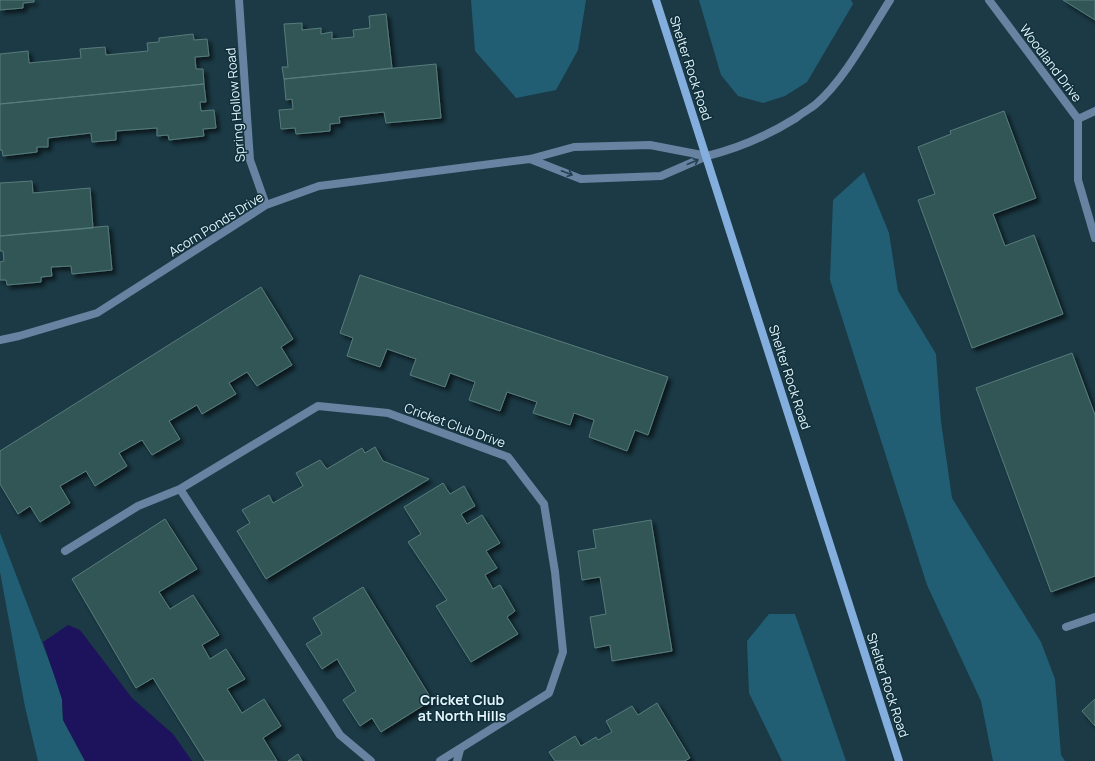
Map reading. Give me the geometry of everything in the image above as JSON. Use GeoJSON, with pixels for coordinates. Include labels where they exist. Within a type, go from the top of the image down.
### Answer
{"type":"FeatureCollection","features":[{"type":"Feature","properties":{"kind":"main road","name":"Shelter Rock Road"},"geometry":{"type":"LineString","coordinates":[[656,0],[899,761]]}},
{"type":"Feature","properties":{"kind":"street","name":"Spring Hollow Road"},"geometry":{"type":"LineString","coordinates":[[239,0],[250,160],[266,205]]}},
{"type":"Feature","properties":{"kind":"street"},"geometry":{"type":"LineString","coordinates":[[707,156],[736,149],[772,133],[816,104],[831,89],[855,57],[890,0]]}},
{"type":"Feature","properties":{"kind":"street","name":"Woodland Drive"},"geometry":{"type":"LineString","coordinates":[[989,0],[1078,119],[1078,180],[1095,238]]}},
{"type":"Feature","properties":{"kind":"street"},"geometry":{"type":"LineString","coordinates":[[1078,119],[1095,111]]}},
{"type":"Feature","properties":{"kind":"street","name":"Acorn Ponds Drive"},"geometry":{"type":"LineString","coordinates":[[0,340],[19,336],[97,313],[266,205],[319,186],[530,159],[574,147],[650,145],[707,156]]}},
{"type":"Feature","properties":{"kind":"street","name":"Acorn Ponds Drive"},"geometry":{"type":"LineString","coordinates":[[530,159],[581,179],[661,176],[707,156]]}},
{"type":"Feature","properties":{"kind":"street","name":"Cricket Club Drive"},"geometry":{"type":"LineString","coordinates":[[65,551],[138,506],[180,489],[318,406],[388,413],[508,457],[544,504],[555,572],[564,652],[549,693],[460,750],[440,761]]}},
{"type":"Feature","properties":{"kind":"street"},"geometry":{"type":"LineString","coordinates":[[180,489],[340,735],[371,761]]}},
{"type":"Feature","properties":{"kind":"street"},"geometry":{"type":"LineString","coordinates":[[1066,627],[1095,617]]}},
{"type":"Feature","properties":{"kind":"street"},"geometry":{"type":"LineString","coordinates":[[457,761],[460,750]]}},
{"type":"Feature","properties":{"kind":"shaded area"},"geometry":{"type":"Polygon","coordinates":[[[471,0],[586,0],[578,50],[556,90],[516,98],[475,51],[471,0]]]}},
{"type":"Feature","properties":{"kind":"shaded area"},"geometry":{"type":"Polygon","coordinates":[[[699,0],[851,0],[853,4],[807,82],[785,96],[763,103],[738,96],[721,75],[699,0]]]}},
{"type":"Feature","properties":{"kind":"shaded area"},"geometry":{"type":"Polygon","coordinates":[[[864,172],[889,233],[898,291],[936,354],[941,422],[952,498],[1041,642],[1055,679],[1061,755],[1065,761],[993,761],[981,701],[927,585],[830,280],[833,200],[864,172]]]}},
{"type":"Feature","properties":{"kind":"shaded area"},"geometry":{"type":"Polygon","coordinates":[[[0,533],[56,679],[62,699],[63,720],[85,761],[38,761],[25,707],[0,572],[0,533]]]}},
{"type":"Feature","properties":{"kind":"shaded area"},"geometry":{"type":"Polygon","coordinates":[[[769,614],[795,614],[846,761],[782,761],[749,693],[747,641],[769,614]]]}},
{"type":"Feature","properties":{"kind":"shaded area"},"geometry":{"type":"Polygon","coordinates":[[[68,625],[80,630],[132,698],[173,734],[192,761],[85,761],[63,720],[62,699],[43,642],[68,625]]]}},
{"type":"Feature","properties":{"kind":"building"},"geometry":{"type":"Polygon","coordinates":[[[0,0],[34,0],[34,2],[23,3],[23,8],[0,10],[0,0]]]}},
{"type":"Feature","properties":{"kind":"building"},"geometry":{"type":"Polygon","coordinates":[[[1063,0],[1095,0],[1095,20],[1063,0]]]}},
{"type":"Feature","properties":{"kind":"building"},"geometry":{"type":"Polygon","coordinates":[[[386,14],[392,68],[284,79],[282,67],[288,67],[284,24],[302,23],[302,30],[321,28],[321,34],[332,32],[332,39],[354,37],[353,30],[370,28],[369,16],[386,14]]]}},
{"type":"Feature","properties":{"kind":"building"},"geometry":{"type":"Polygon","coordinates":[[[193,34],[194,40],[207,39],[209,56],[195,57],[196,69],[203,69],[204,84],[0,104],[0,54],[28,51],[29,63],[81,58],[80,49],[105,47],[106,55],[148,51],[147,43],[159,42],[159,38],[193,34]]]}},
{"type":"Feature","properties":{"kind":"building"},"geometry":{"type":"Polygon","coordinates":[[[436,64],[441,118],[386,123],[384,112],[339,117],[340,123],[330,124],[330,131],[296,134],[295,128],[281,129],[279,110],[293,109],[292,99],[286,100],[284,79],[436,64]]]}},
{"type":"Feature","properties":{"kind":"building"},"geometry":{"type":"Polygon","coordinates":[[[204,84],[206,102],[200,102],[201,111],[214,110],[216,128],[203,129],[204,136],[169,140],[168,135],[157,136],[157,128],[116,131],[116,140],[92,142],[91,133],[48,138],[48,147],[37,147],[37,152],[3,156],[2,150],[0,150],[0,104],[204,84]]]}},
{"type":"Feature","properties":{"kind":"building"},"geometry":{"type":"Polygon","coordinates":[[[1004,111],[1036,198],[993,214],[1005,246],[1034,235],[1063,314],[972,348],[918,200],[935,194],[918,147],[951,134],[950,131],[1004,111]]]}},
{"type":"Feature","properties":{"kind":"building"},"geometry":{"type":"Polygon","coordinates":[[[32,181],[33,193],[90,188],[93,228],[0,236],[0,183],[32,181]]]}},
{"type":"Feature","properties":{"kind":"building"},"geometry":{"type":"Polygon","coordinates":[[[108,226],[112,270],[72,274],[71,266],[51,267],[52,276],[41,277],[41,282],[7,285],[6,280],[0,280],[0,262],[4,261],[3,251],[0,251],[0,236],[108,226]]]}},
{"type":"Feature","properties":{"kind":"building"},"geometry":{"type":"Polygon","coordinates":[[[360,275],[668,377],[648,435],[635,430],[627,451],[589,437],[594,420],[574,413],[570,425],[533,413],[537,402],[507,392],[500,411],[469,400],[475,382],[450,373],[445,387],[410,375],[416,359],[387,349],[380,367],[347,356],[353,338],[340,333],[360,275]]]}},
{"type":"Feature","properties":{"kind":"building"},"geometry":{"type":"Polygon","coordinates":[[[261,287],[293,339],[281,347],[292,365],[257,386],[247,372],[229,383],[236,394],[202,414],[197,405],[169,421],[180,439],[152,455],[142,440],[119,453],[127,466],[95,486],[86,471],[60,486],[70,503],[40,522],[30,506],[18,514],[0,484],[0,451],[261,287]]]}},
{"type":"Feature","properties":{"kind":"building"},"geometry":{"type":"Polygon","coordinates":[[[1072,353],[1095,415],[1095,576],[1051,592],[976,388],[1072,353]]]}},
{"type":"Feature","properties":{"kind":"building"},"geometry":{"type":"Polygon","coordinates":[[[375,447],[383,461],[429,479],[266,579],[237,531],[250,523],[242,510],[269,495],[273,503],[303,486],[296,473],[320,460],[327,469],[362,448],[365,453],[375,447]]]}},
{"type":"Feature","properties":{"kind":"building"},"geometry":{"type":"Polygon","coordinates":[[[443,483],[450,494],[464,486],[475,506],[461,514],[467,524],[482,515],[500,543],[486,551],[497,568],[485,575],[493,589],[500,585],[515,611],[507,617],[518,634],[471,662],[436,606],[447,600],[408,542],[421,534],[404,507],[443,483]]]}},
{"type":"Feature","properties":{"kind":"building"},"geometry":{"type":"Polygon","coordinates":[[[165,519],[197,569],[159,592],[170,609],[193,595],[219,635],[202,645],[210,659],[226,649],[245,679],[227,689],[242,713],[264,699],[281,726],[263,738],[277,761],[205,761],[153,678],[136,688],[72,579],[165,519]]]}},
{"type":"Feature","properties":{"kind":"building"},"geometry":{"type":"Polygon","coordinates":[[[651,520],[672,651],[612,661],[610,645],[595,648],[590,617],[606,614],[600,577],[582,580],[578,551],[596,548],[593,530],[651,520]]]}},
{"type":"Feature","properties":{"kind":"building"},"geometry":{"type":"Polygon","coordinates":[[[363,587],[432,700],[381,732],[372,718],[360,726],[343,700],[356,691],[337,659],[322,669],[306,644],[322,634],[313,618],[363,587]]]}},
{"type":"Feature","properties":{"kind":"building"},"geometry":{"type":"Polygon","coordinates":[[[1095,699],[1095,726],[1082,711],[1095,699]]]}},
{"type":"Feature","properties":{"kind":"building"},"geometry":{"type":"Polygon","coordinates":[[[657,703],[690,758],[685,761],[555,761],[549,752],[575,736],[581,746],[596,737],[598,740],[612,732],[606,721],[632,706],[638,715],[657,703]]]}},
{"type":"Feature","properties":{"kind":"building"},"geometry":{"type":"Polygon","coordinates":[[[298,754],[302,761],[288,761],[298,754]]]}},
{"type":"Feature","properties":{"kind":"district","name":"Cricket Club at North Hills"},"geometry":{"type":"Point","coordinates":[462,708]}}]}
